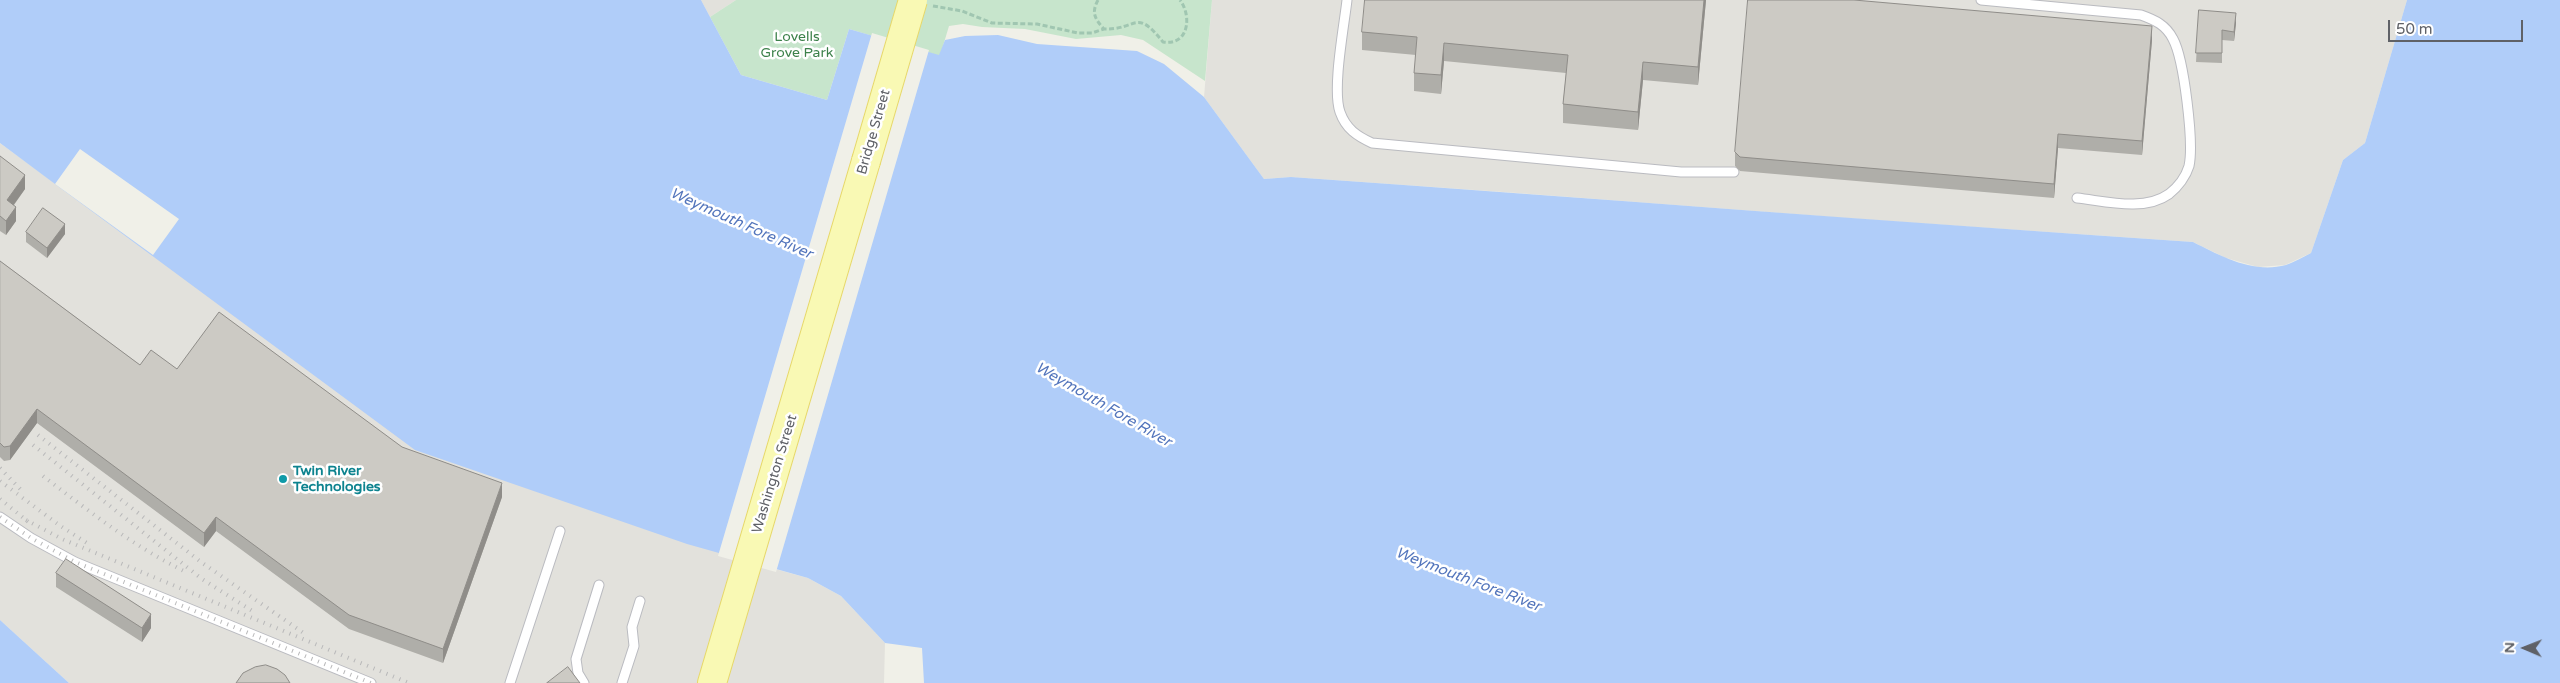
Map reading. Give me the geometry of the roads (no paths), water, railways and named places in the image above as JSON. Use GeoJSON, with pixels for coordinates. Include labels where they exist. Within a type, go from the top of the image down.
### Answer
{"type":"FeatureCollection","features":[{"type":"Feature","properties":{"kind":"main road","name":"Bridge Street"},"geometry":{"type":"LineString","coordinates":[[837,264],[921,2]]}},
{"type":"Feature","properties":{"kind":"main road","name":"Washington Street"},"geometry":{"type":"LineString","coordinates":[[712,683],[837,264]]}},
{"type":"Feature","properties":{"kind":"lane"},"geometry":{"type":"LineString","coordinates":[[1347,0],[1337,93],[1339,111],[1346,124],[1356,136],[1372,143],[1681,172],[1734,172]]}},
{"type":"Feature","properties":{"kind":"lane"},"geometry":{"type":"LineString","coordinates":[[1981,0],[2141,15],[2160,22],[2173,37],[2180,53],[2191,148],[2188,168],[2180,183],[2169,194],[2152,202],[2136,204],[2077,198]]}},
{"type":"Feature","properties":{"kind":"lane"},"geometry":{"type":"LineString","coordinates":[[0,517],[31,538],[75,562],[371,683]]}},
{"type":"Feature","properties":{"kind":"lane"},"geometry":{"type":"LineString","coordinates":[[510,683],[560,531]]}},
{"type":"Feature","properties":{"kind":"lane"},"geometry":{"type":"LineString","coordinates":[[584,683],[578,673],[576,659],[599,584]]}},
{"type":"Feature","properties":{"kind":"lane"},"geometry":{"type":"LineString","coordinates":[[622,683],[634,646],[632,627],[640,601]]}},
{"type":"Feature","properties":{"kind":"water","name":"Weymouth Fore River"},"geometry":{"type":"Polygon","coordinates":[[[0,0],[701,0],[741,75],[827,100],[849,29],[939,55],[945,40],[965,36],[998,35],[1037,44],[1137,51],[1164,64],[1204,97],[1264,179],[1291,177],[2193,242],[2238,262],[2261,267],[2274,267],[2286,265],[2311,253],[2343,160],[2365,143],[2407,0],[2560,0],[2560,683],[924,683],[922,648],[885,643],[841,596],[808,578],[687,544],[415,450],[55,184],[0,143],[0,0]]]}},
{"type":"Feature","properties":{"kind":"water"},"geometry":{"type":"Polygon","coordinates":[[[0,620],[69,683],[0,683],[0,620]]]}},
{"type":"Feature","properties":{"kind":"railway"},"geometry":{"type":"LineString","coordinates":[[38,435],[201,562],[305,634]]}},
{"type":"Feature","properties":{"kind":"railway"},"geometry":{"type":"LineString","coordinates":[[33,445],[202,579],[254,612]]}},
{"type":"Feature","properties":{"kind":"railway"},"geometry":{"type":"LineString","coordinates":[[0,468],[24,493]]}},
{"type":"Feature","properties":{"kind":"railway"},"geometry":{"type":"LineString","coordinates":[[43,476],[130,540],[186,572]]}},
{"type":"Feature","properties":{"kind":"railway"},"geometry":{"type":"LineString","coordinates":[[0,481],[59,525],[90,545]]}},
{"type":"Feature","properties":{"kind":"railway"},"geometry":{"type":"LineString","coordinates":[[0,499],[31,524]]}},
{"type":"Feature","properties":{"kind":"railway"},"geometry":{"type":"LineString","coordinates":[[0,517],[31,538],[75,562],[371,683]]}},
{"type":"Feature","properties":{"kind":"railway"},"geometry":{"type":"LineString","coordinates":[[26,520],[62,539],[409,683]]}},
{"type":"Feature","properties":{"kind":"place","name":"Twin River Technologies"},"geometry":{"type":"Point","coordinates":[283,479]}},
{"type":"Feature","properties":{"kind":"park label","name":"Lovells Grove Park"},"geometry":{"type":"Point","coordinates":[797,46]}}]}
